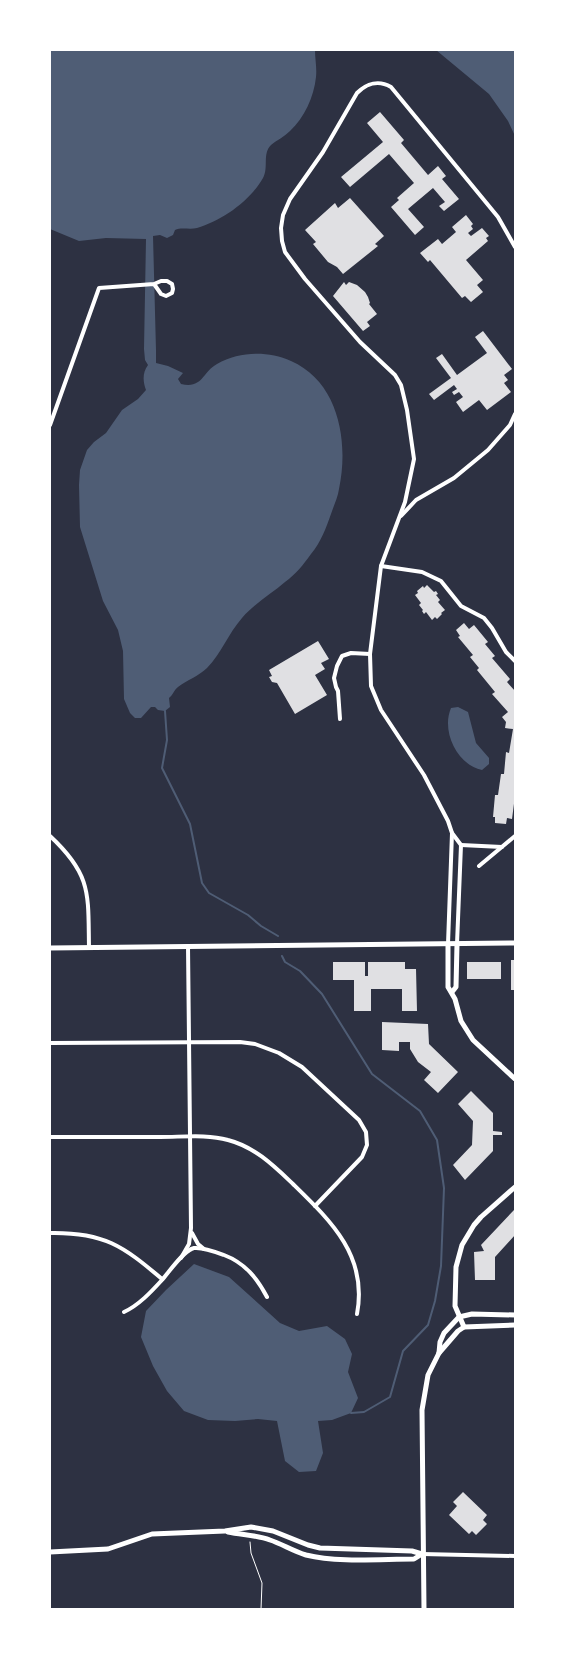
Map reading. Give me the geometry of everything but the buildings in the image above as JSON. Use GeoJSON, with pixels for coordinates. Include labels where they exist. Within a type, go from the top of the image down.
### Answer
{"type":"FeatureCollection","features":[{"type":"Feature","properties":{"kind":"street"},"geometry":{"type":"LineString","coordinates":[[452,992],[456,987],[461,845],[452,833],[424,775],[380,710],[371,686],[370,654],[381,566],[399,518],[414,459],[407,410],[395,375],[360,342],[306,280],[285,252],[281,228],[288,204],[323,152],[357,93],[372,83],[385,84],[391,87],[498,217],[515,247]]}},
{"type":"Feature","properties":{"kind":"street"},"geometry":{"type":"LineString","coordinates":[[50,424],[99,288],[154,284],[161,281],[170,282],[173,286],[172,293],[166,296],[161,294],[154,284]]}},
{"type":"Feature","properties":{"kind":"street"},"geometry":{"type":"LineString","coordinates":[[399,518],[416,500],[454,478],[488,450],[515,414]]}},
{"type":"Feature","properties":{"kind":"street"},"geometry":{"type":"LineString","coordinates":[[407,492],[416,500]]}},
{"type":"Feature","properties":{"kind":"street"},"geometry":{"type":"LineString","coordinates":[[381,566],[422,572],[441,580],[461,606],[484,618],[506,652],[515,661]]}},
{"type":"Feature","properties":{"kind":"street"},"geometry":{"type":"LineString","coordinates":[[340,719],[338,691],[334,678],[342,656],[351,653],[370,654]]}},
{"type":"Feature","properties":{"kind":"street"},"geometry":{"type":"LineString","coordinates":[[452,833],[448,986],[466,1031],[477,1044],[515,1079]]}},
{"type":"Feature","properties":{"kind":"street"},"geometry":{"type":"LineString","coordinates":[[50,836],[70,856],[82,876],[88,898],[89,947]]}},
{"type":"Feature","properties":{"kind":"street"},"geometry":{"type":"LineString","coordinates":[[479,866],[515,836]]}},
{"type":"Feature","properties":{"kind":"street"},"geometry":{"type":"LineString","coordinates":[[461,845],[502,847]]}},
{"type":"Feature","properties":{"kind":"street"},"geometry":{"type":"LineString","coordinates":[[50,948],[515,944]]}},
{"type":"Feature","properties":{"kind":"street"},"geometry":{"type":"LineString","coordinates":[[188,946],[191,1228],[192,1236],[198,1244],[208,1251]]}},
{"type":"Feature","properties":{"kind":"street"},"geometry":{"type":"LineString","coordinates":[[50,1043],[240,1042],[279,1052],[302,1067],[363,1125],[367,1138],[367,1145],[362,1157],[315,1206]]}},
{"type":"Feature","properties":{"kind":"street"},"geometry":{"type":"LineString","coordinates":[[50,1137],[222,1138],[240,1143],[251,1149],[272,1164],[315,1206],[339,1233],[353,1260],[359,1290],[357,1314]]}},
{"type":"Feature","properties":{"kind":"street"},"geometry":{"type":"LineString","coordinates":[[464,1327],[454,1306],[456,1267],[462,1245],[470,1230],[481,1217],[515,1187]]}},
{"type":"Feature","properties":{"kind":"street"},"geometry":{"type":"LineString","coordinates":[[181,1258],[189,1244],[191,1228]]}},
{"type":"Feature","properties":{"kind":"street"},"geometry":{"type":"LineString","coordinates":[[50,1233],[85,1234],[115,1244],[140,1260],[162,1279]]}},
{"type":"Feature","properties":{"kind":"street"},"geometry":{"type":"LineString","coordinates":[[124,1312],[134,1308],[181,1258],[192,1249],[197,1248],[230,1258],[247,1269],[261,1285],[267,1296]]}},
{"type":"Feature","properties":{"kind":"street"},"geometry":{"type":"LineString","coordinates":[[439,1353],[440,1342],[444,1334],[459,1318],[472,1314],[515,1315]]}},
{"type":"Feature","properties":{"kind":"street"},"geometry":{"type":"LineString","coordinates":[[424,1609],[422,1410],[428,1375],[439,1353],[458,1331],[464,1327],[515,1325]]}},
{"type":"Feature","properties":{"kind":"street"},"geometry":{"type":"LineString","coordinates":[[225,1532],[243,1528],[259,1528],[280,1533],[320,1548],[412,1551],[423,1554],[515,1556]]}},
{"type":"Feature","properties":{"kind":"street"},"geometry":{"type":"LineString","coordinates":[[50,1552],[108,1549],[152,1534],[225,1532],[259,1536],[306,1555],[327,1558],[414,1559],[423,1554]]}},
{"type":"Feature","properties":{"kind":"path"},"geometry":{"type":"LineString","coordinates":[[250,1538],[251,1553],[262,1583],[261,1609]]}},
{"type":"Feature","properties":{"kind":"water"},"geometry":{"type":"Polygon","coordinates":[[[50,50],[315,50],[316,77],[307,107],[295,126],[268,149],[265,174],[251,195],[225,215],[206,225],[194,229],[177,229],[173,235],[167,238],[160,235],[153,236],[156,363],[183,373],[178,379],[181,384],[188,385],[198,382],[217,364],[244,355],[273,355],[291,361],[307,371],[320,383],[330,398],[337,415],[341,433],[342,452],[342,471],[338,495],[320,540],[299,569],[247,613],[237,624],[207,668],[175,690],[169,698],[170,707],[165,711],[151,707],[141,718],[135,718],[130,713],[124,699],[123,651],[118,630],[103,601],[80,527],[79,485],[80,470],[87,450],[106,433],[122,410],[138,399],[146,390],[144,378],[148,365],[145,360],[144,349],[146,239],[106,238],[79,241],[50,229],[50,50]]]}},
{"type":"Feature","properties":{"kind":"water"},"geometry":{"type":"Polygon","coordinates":[[[436,50],[515,50],[515,136],[508,121],[489,94],[436,50]]]}},
{"type":"Feature","properties":{"kind":"water"},"geometry":{"type":"Polygon","coordinates":[[[458,707],[468,712],[476,743],[489,758],[489,764],[482,770],[473,767],[465,761],[453,746],[448,727],[448,717],[451,708],[458,707]]]}},
{"type":"Feature","properties":{"kind":"water"},"geometry":{"type":"Polygon","coordinates":[[[194,1264],[229,1277],[280,1323],[299,1331],[327,1326],[345,1339],[352,1354],[348,1372],[358,1398],[351,1413],[332,1420],[318,1421],[323,1453],[316,1471],[299,1472],[285,1461],[277,1421],[258,1419],[235,1421],[208,1420],[184,1411],[167,1391],[153,1366],[141,1337],[146,1311],[194,1264]]]}},
{"type":"Feature","properties":{"kind":"waterway"},"geometry":{"type":"LineString","coordinates":[[165,711],[167,740],[162,768],[190,824],[202,883],[209,893],[248,915],[261,926],[278,936]]}},
{"type":"Feature","properties":{"kind":"waterway"},"geometry":{"type":"LineString","coordinates":[[282,956],[285,962],[300,971],[322,994],[372,1074],[420,1111],[437,1140],[444,1188],[441,1266],[435,1301],[428,1325],[403,1351],[390,1397],[364,1412],[351,1413]]}}]}
